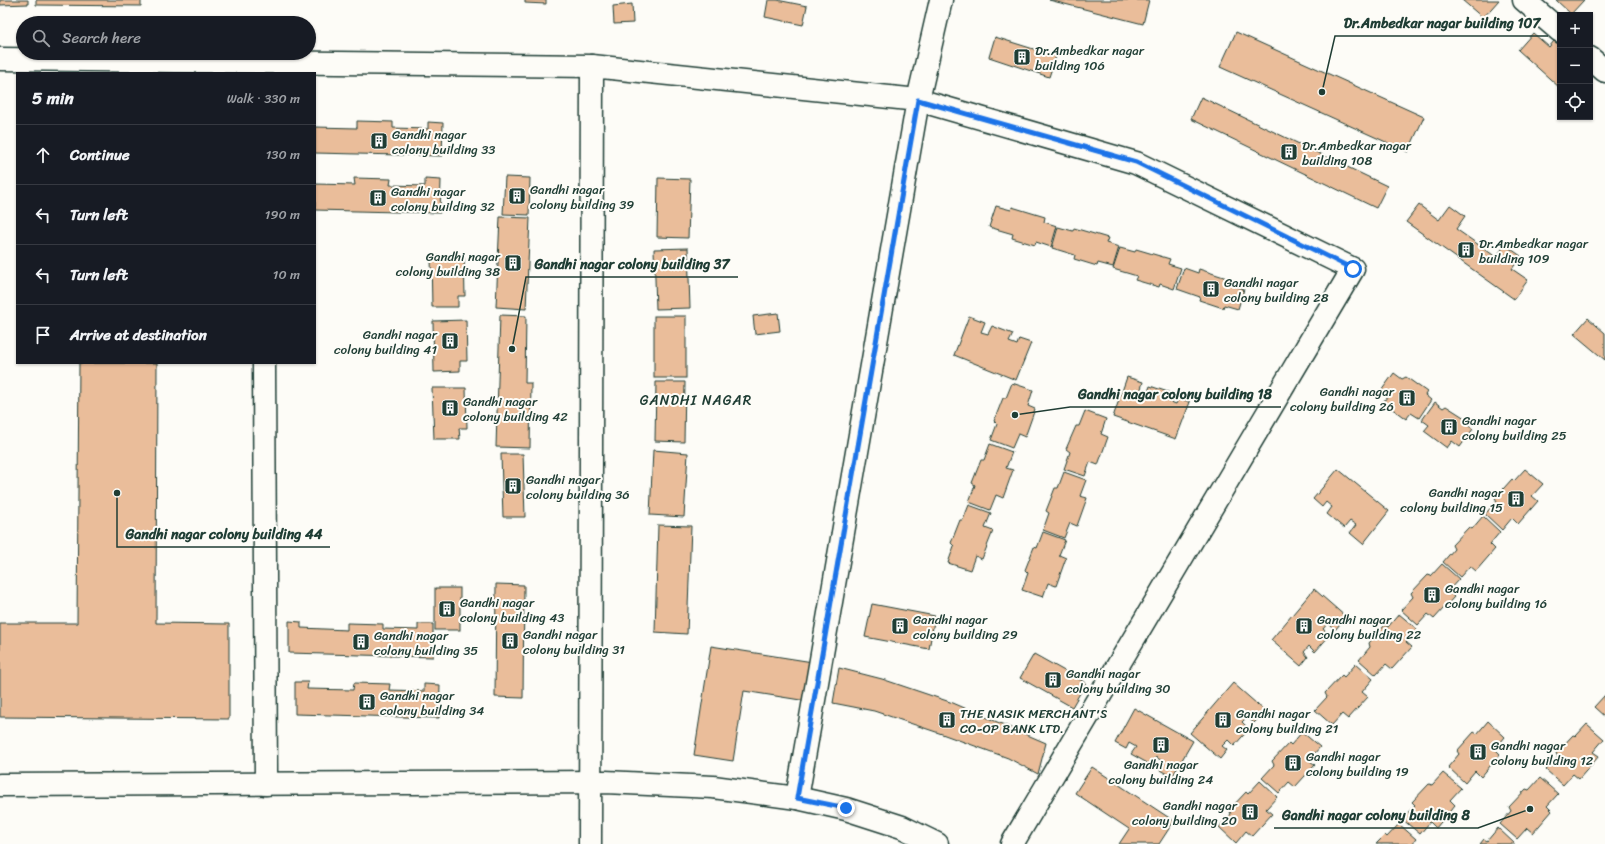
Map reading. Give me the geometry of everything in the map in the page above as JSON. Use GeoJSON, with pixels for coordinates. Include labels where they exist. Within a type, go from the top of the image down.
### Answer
{"type":"FeatureCollection","features":[{"type":"Feature","properties":{"kind":"street"},"geometry":{"type":"LineString","coordinates":[[797,798],[918,100],[941,0]]}},
{"type":"Feature","properties":{"kind":"street"},"geometry":{"type":"LineString","coordinates":[[1524,0],[1557,28]]}},
{"type":"Feature","properties":{"kind":"street"},"geometry":{"type":"LineString","coordinates":[[0,59],[16,60]]}},
{"type":"Feature","properties":{"kind":"street"},"geometry":{"type":"LineString","coordinates":[[29,60],[263,68],[592,66],[918,100],[1136,162],[1353,269],[1012,844]]}},
{"type":"Feature","properties":{"kind":"street"},"geometry":{"type":"LineString","coordinates":[[1593,61],[1605,71]]}},
{"type":"Feature","properties":{"kind":"street"},"geometry":{"type":"LineString","coordinates":[[590,844],[592,66]]}},
{"type":"Feature","properties":{"kind":"street"},"geometry":{"type":"LineString","coordinates":[[264,364],[266,784]]}},
{"type":"Feature","properties":{"kind":"street"},"geometry":{"type":"LineString","coordinates":[[0,785],[591,782],[713,787],[797,798],[846,808],[902,827],[937,844]]}},
{"type":"Feature","properties":{"kind":"building"},"geometry":{"type":"Polygon","coordinates":[[[0,0],[28,0],[28,4],[0,5],[0,0]]]}},
{"type":"Feature","properties":{"kind":"building"},"geometry":{"type":"Polygon","coordinates":[[[36,0],[141,0],[141,6],[36,5],[36,0]]]}},
{"type":"Feature","properties":{"kind":"building"},"geometry":{"type":"Polygon","coordinates":[[[525,0],[546,0],[546,4],[525,3],[525,0]]]}},
{"type":"Feature","properties":{"kind":"building"},"geometry":{"type":"Polygon","coordinates":[[[768,0],[777,0],[807,6],[803,25],[765,17],[768,0]]]}},
{"type":"Feature","properties":{"kind":"building"},"geometry":{"type":"Polygon","coordinates":[[[1049,0],[1149,0],[1143,24],[1049,0]]]}},
{"type":"Feature","properties":{"kind":"building"},"geometry":{"type":"Polygon","coordinates":[[[1462,0],[1499,0],[1483,18],[1462,0]]]}},
{"type":"Feature","properties":{"kind":"building"},"geometry":{"type":"Polygon","coordinates":[[[1556,0],[1584,0],[1573,12],[1569,12],[1556,0]]]}},
{"type":"Feature","properties":{"kind":"building"},"geometry":{"type":"Polygon","coordinates":[[[632,4],[633,23],[614,24],[613,6],[632,4]]]}},
{"type":"Feature","properties":{"kind":"building"},"geometry":{"type":"Polygon","coordinates":[[[1236,32],[1424,117],[1408,152],[1220,67],[1236,32]]]}},
{"type":"Feature","properties":{"kind":"building"},"geometry":{"type":"Polygon","coordinates":[[[1533,33],[1549,47],[1554,41],[1557,44],[1557,85],[1518,50],[1533,33]]]}},
{"type":"Feature","properties":{"kind":"building","name":"Dr.Ambedkar nagar building 106"},"geometry":{"type":"Polygon","coordinates":[[[995,37],[1056,56],[1049,77],[989,57],[995,37]]]}},
{"type":"Feature","properties":{"kind":"building","name":"Dr.Ambedkar nagar building 108"},"geometry":{"type":"Polygon","coordinates":[[[1201,97],[1387,186],[1376,208],[1191,119],[1201,97]]]}},
{"type":"Feature","properties":{"kind":"building","name":"Gandhi nagar colony building 33"},"geometry":{"type":"Polygon","coordinates":[[[357,121],[393,122],[393,128],[428,129],[428,122],[443,123],[442,156],[316,153],[316,127],[357,128],[357,121]]]}},
{"type":"Feature","properties":{"kind":"building","name":"Gandhi nagar colony building 39"},"geometry":{"type":"Polygon","coordinates":[[[505,177],[530,178],[529,215],[503,214],[505,177]]]}},
{"type":"Feature","properties":{"kind":"building","name":"Gandhi nagar colony building 32"},"geometry":{"type":"Polygon","coordinates":[[[354,178],[391,179],[390,185],[425,186],[425,179],[441,180],[440,213],[316,210],[316,184],[355,185],[354,178]]]}},
{"type":"Feature","properties":{"kind":"building"},"geometry":{"type":"Polygon","coordinates":[[[658,178],[690,179],[688,238],[657,237],[658,178]]]}},
{"type":"Feature","properties":{"kind":"building","name":"Dr.Ambedkar nagar building 109"},"geometry":{"type":"Polygon","coordinates":[[[1419,205],[1439,220],[1450,205],[1465,216],[1456,229],[1496,257],[1505,245],[1521,256],[1512,269],[1528,280],[1514,299],[1406,222],[1419,205]]]}},
{"type":"Feature","properties":{"kind":"building"},"geometry":{"type":"Polygon","coordinates":[[[996,206],[1011,210],[1012,207],[1045,217],[1044,222],[1057,226],[1051,247],[1036,242],[1035,245],[1012,238],[1013,234],[989,227],[996,206]]]}},
{"type":"Feature","properties":{"kind":"building","name":"Gandhi nagar colony building 38"},"geometry":{"type":"Polygon","coordinates":[[[500,217],[530,218],[526,309],[496,307],[500,217]]]}},
{"type":"Feature","properties":{"kind":"building"},"geometry":{"type":"Polygon","coordinates":[[[1058,227],[1073,231],[1074,228],[1108,238],[1106,243],[1119,247],[1113,267],[1098,263],[1097,266],[1074,259],[1075,255],[1052,248],[1058,227]]]}},
{"type":"Feature","properties":{"kind":"building"},"geometry":{"type":"Polygon","coordinates":[[[688,248],[690,308],[656,309],[654,249],[688,248]]]}},
{"type":"Feature","properties":{"kind":"building"},"geometry":{"type":"Polygon","coordinates":[[[1120,248],[1135,252],[1136,249],[1170,259],[1168,264],[1181,268],[1174,289],[1160,284],[1159,287],[1135,280],[1137,276],[1113,269],[1120,248]]]}},
{"type":"Feature","properties":{"kind":"building"},"geometry":{"type":"Polygon","coordinates":[[[464,255],[465,296],[458,296],[458,307],[432,307],[431,256],[464,255]]]}},
{"type":"Feature","properties":{"kind":"building","name":"Gandhi nagar colony building 28"},"geometry":{"type":"Polygon","coordinates":[[[1184,268],[1198,273],[1199,269],[1233,280],[1232,285],[1244,289],[1238,309],[1224,305],[1223,308],[1199,300],[1200,297],[1177,289],[1184,268]]]}},
{"type":"Feature","properties":{"kind":"building"},"geometry":{"type":"Polygon","coordinates":[[[778,313],[780,331],[755,334],[753,316],[778,313]]]}},
{"type":"Feature","properties":{"kind":"building"},"geometry":{"type":"Polygon","coordinates":[[[500,315],[526,316],[525,383],[531,383],[530,448],[496,447],[500,315]]]}},
{"type":"Feature","properties":{"kind":"building"},"geometry":{"type":"Polygon","coordinates":[[[654,316],[686,316],[686,378],[654,378],[654,316]]]}},
{"type":"Feature","properties":{"kind":"building"},"geometry":{"type":"Polygon","coordinates":[[[969,316],[985,322],[981,332],[988,334],[992,326],[1013,334],[1009,342],[1017,345],[1019,339],[1031,343],[1016,380],[954,355],[969,316]]]}},
{"type":"Feature","properties":{"kind":"building"},"geometry":{"type":"Polygon","coordinates":[[[1588,318],[1605,333],[1605,360],[1574,334],[1588,318]]]}},
{"type":"Feature","properties":{"kind":"building","name":"Gandhi nagar colony building 41"},"geometry":{"type":"Polygon","coordinates":[[[466,320],[467,361],[460,361],[460,371],[434,372],[433,321],[466,320]]]}},
{"type":"Feature","properties":{"kind":"building"},"geometry":{"type":"Polygon","coordinates":[[[79,364],[157,364],[156,623],[229,624],[229,719],[0,717],[0,623],[77,623],[79,364]]]}},
{"type":"Feature","properties":{"kind":"building","name":"Gandhi nagar colony building 26"},"geometry":{"type":"Polygon","coordinates":[[[1394,373],[1402,379],[1406,377],[1427,392],[1425,395],[1431,400],[1419,418],[1411,413],[1406,419],[1383,402],[1388,396],[1381,391],[1394,373]]]}},
{"type":"Feature","properties":{"kind":"building"},"geometry":{"type":"Polygon","coordinates":[[[1127,377],[1143,382],[1140,392],[1147,394],[1150,386],[1171,393],[1168,401],[1176,404],[1178,398],[1190,402],[1176,439],[1113,417],[1127,377]]]}},
{"type":"Feature","properties":{"kind":"building"},"geometry":{"type":"Polygon","coordinates":[[[656,382],[685,382],[684,442],[655,441],[656,382]]]}},
{"type":"Feature","properties":{"kind":"building"},"geometry":{"type":"Polygon","coordinates":[[[1012,383],[1033,390],[1028,406],[1035,409],[1025,437],[1018,434],[1012,448],[991,440],[997,424],[994,421],[1003,398],[1006,398],[1012,383]]]}},
{"type":"Feature","properties":{"kind":"building","name":"Gandhi nagar colony building 42"},"geometry":{"type":"Polygon","coordinates":[[[432,388],[466,388],[467,428],[459,428],[460,439],[434,439],[432,388]]]}},
{"type":"Feature","properties":{"kind":"building","name":"Gandhi nagar colony building 25"},"geometry":{"type":"Polygon","coordinates":[[[1435,402],[1443,408],[1446,406],[1468,420],[1466,424],[1473,429],[1460,447],[1452,441],[1447,448],[1424,431],[1429,425],[1422,420],[1435,402]]]}},
{"type":"Feature","properties":{"kind":"building"},"geometry":{"type":"Polygon","coordinates":[[[1085,411],[1106,419],[1101,434],[1108,437],[1098,465],[1090,462],[1085,476],[1064,469],[1070,452],[1066,449],[1076,426],[1079,426],[1085,411]]]}},
{"type":"Feature","properties":{"kind":"building"},"geometry":{"type":"Polygon","coordinates":[[[990,444],[1012,452],[1006,468],[1013,470],[1003,498],[996,495],[990,510],[969,502],[975,485],[972,483],[981,460],[984,460],[990,444]]]}},
{"type":"Feature","properties":{"kind":"building"},"geometry":{"type":"Polygon","coordinates":[[[653,450],[688,453],[684,517],[650,515],[653,450]]]}},
{"type":"Feature","properties":{"kind":"building","name":"Gandhi nagar colony building 36"},"geometry":{"type":"Polygon","coordinates":[[[501,454],[523,454],[525,517],[503,517],[501,454]]]}},
{"type":"Feature","properties":{"kind":"building"},"geometry":{"type":"Polygon","coordinates":[[[1338,469],[1389,511],[1363,544],[1350,533],[1356,525],[1350,521],[1344,528],[1327,514],[1332,507],[1326,502],[1322,507],[1313,499],[1338,469]]]}},
{"type":"Feature","properties":{"kind":"building","name":"Gandhi nagar colony building 15"},"geometry":{"type":"Polygon","coordinates":[[[1525,469],[1543,484],[1532,496],[1538,501],[1518,524],[1512,518],[1502,530],[1485,514],[1497,501],[1495,498],[1512,479],[1514,481],[1525,469]]]}},
{"type":"Feature","properties":{"kind":"building"},"geometry":{"type":"Polygon","coordinates":[[[1064,472],[1086,480],[1080,496],[1087,498],[1077,526],[1070,523],[1064,538],[1043,530],[1049,513],[1046,511],[1055,488],[1058,488],[1064,472]]]}},
{"type":"Feature","properties":{"kind":"building"},"geometry":{"type":"Polygon","coordinates":[[[969,505],[991,513],[985,528],[993,531],[982,559],[975,556],[970,570],[948,563],[954,546],[951,543],[960,520],[963,520],[969,505]]]}},
{"type":"Feature","properties":{"kind":"building","name":"Gandhi nagar colony building 16"},"geometry":{"type":"Polygon","coordinates":[[[1483,516],[1500,532],[1490,544],[1495,549],[1476,571],[1470,566],[1460,577],[1443,562],[1454,549],[1452,545],[1469,527],[1472,529],[1483,516]]]}},
{"type":"Feature","properties":{"kind":"building"},"geometry":{"type":"Polygon","coordinates":[[[658,525],[691,526],[687,634],[655,632],[658,525]]]}},
{"type":"Feature","properties":{"kind":"building"},"geometry":{"type":"Polygon","coordinates":[[[1043,532],[1065,540],[1059,555],[1066,558],[1056,586],[1048,583],[1043,597],[1022,590],[1028,573],[1025,570],[1034,547],[1037,548],[1043,532]]]}},
{"type":"Feature","properties":{"kind":"building","name":"Gandhi nagar colony building 16"},"geometry":{"type":"Polygon","coordinates":[[[1442,564],[1459,579],[1448,591],[1454,597],[1434,619],[1428,614],[1418,625],[1401,610],[1413,597],[1411,593],[1428,575],[1431,576],[1442,564]]]}},
{"type":"Feature","properties":{"kind":"building","name":"Gandhi nagar colony building 31"},"geometry":{"type":"Polygon","coordinates":[[[496,584],[524,585],[523,698],[495,697],[496,584]]]}},
{"type":"Feature","properties":{"kind":"building","name":"Gandhi nagar colony building 43"},"geometry":{"type":"Polygon","coordinates":[[[435,588],[460,588],[460,630],[435,630],[435,588]]]}},
{"type":"Feature","properties":{"kind":"building","name":"Gandhi nagar colony building 22"},"geometry":{"type":"Polygon","coordinates":[[[1314,589],[1346,617],[1335,630],[1328,623],[1323,629],[1330,635],[1315,652],[1309,646],[1304,652],[1308,657],[1301,666],[1271,640],[1314,589]]]}},
{"type":"Feature","properties":{"kind":"building","name":"Gandhi nagar colony building 29"},"geometry":{"type":"Polygon","coordinates":[[[872,604],[935,616],[929,649],[865,637],[872,604]]]}},
{"type":"Feature","properties":{"kind":"building"},"geometry":{"type":"Polygon","coordinates":[[[1399,614],[1417,629],[1406,642],[1412,647],[1392,669],[1386,664],[1376,675],[1359,660],[1370,647],[1369,643],[1385,625],[1388,627],[1399,614]]]}},
{"type":"Feature","properties":{"kind":"building","name":"Gandhi nagar colony building 35"},"geometry":{"type":"Polygon","coordinates":[[[289,621],[301,622],[301,628],[347,630],[347,623],[383,624],[383,629],[418,630],[418,624],[433,624],[433,657],[289,653],[289,621]]]}},
{"type":"Feature","properties":{"kind":"building"},"geometry":{"type":"Polygon","coordinates":[[[711,646],[819,663],[813,702],[744,691],[733,761],[694,755],[711,646]]]}},
{"type":"Feature","properties":{"kind":"building","name":"Gandhi nagar colony building 30"},"geometry":{"type":"Polygon","coordinates":[[[1034,654],[1086,683],[1072,707],[1020,678],[1034,654]]]}},
{"type":"Feature","properties":{"kind":"building"},"geometry":{"type":"Polygon","coordinates":[[[1356,664],[1373,679],[1362,692],[1368,697],[1348,719],[1342,714],[1332,725],[1315,710],[1327,697],[1325,693],[1342,675],[1344,677],[1356,664]]]}},
{"type":"Feature","properties":{"kind":"building","name":"THE NASIK MERCHANT'S CO-OP BANK LTD."},"geometry":{"type":"Polygon","coordinates":[[[839,668],[882,679],[953,703],[1046,743],[1038,774],[1008,758],[942,734],[874,711],[833,703],[839,668]]]}},
{"type":"Feature","properties":{"kind":"building","name":"Gandhi nagar colony building 34"},"geometry":{"type":"Polygon","coordinates":[[[295,682],[308,682],[307,689],[353,690],[354,683],[390,684],[389,690],[424,691],[424,684],[440,685],[439,718],[295,714],[295,682]]]}},
{"type":"Feature","properties":{"kind":"building","name":"Gandhi nagar colony building 21"},"geometry":{"type":"Polygon","coordinates":[[[1233,683],[1265,711],[1254,723],[1247,717],[1242,722],[1249,729],[1234,746],[1228,740],[1222,746],[1227,750],[1220,759],[1190,733],[1233,683]]]}},
{"type":"Feature","properties":{"kind":"building"},"geometry":{"type":"Polygon","coordinates":[[[1605,695],[1605,717],[1594,707],[1605,695]]]}},
{"type":"Feature","properties":{"kind":"building","name":"Gandhi nagar colony building 24"},"geometry":{"type":"Polygon","coordinates":[[[1134,708],[1193,741],[1172,777],[1158,769],[1162,761],[1156,757],[1151,765],[1131,754],[1136,747],[1129,743],[1126,749],[1115,743],[1134,708]]]}},
{"type":"Feature","properties":{"kind":"building","name":"Gandhi nagar colony building 12"},"geometry":{"type":"Polygon","coordinates":[[[1488,721],[1505,737],[1495,749],[1500,754],[1481,777],[1475,771],[1465,783],[1448,767],[1459,754],[1457,751],[1474,732],[1477,734],[1488,721]]]}},
{"type":"Feature","properties":{"kind":"building"},"geometry":{"type":"Polygon","coordinates":[[[1587,724],[1604,739],[1593,752],[1599,756],[1579,779],[1573,774],[1563,785],[1546,770],[1558,757],[1556,753],[1573,735],[1576,736],[1587,724]]]}},
{"type":"Feature","properties":{"kind":"building","name":"Gandhi nagar colony building 19"},"geometry":{"type":"Polygon","coordinates":[[[1302,732],[1320,747],[1309,760],[1315,765],[1295,787],[1289,782],[1279,793],[1262,778],[1274,765],[1272,761],[1289,743],[1291,745],[1302,732]]]}},
{"type":"Feature","properties":{"kind":"building"},"geometry":{"type":"Polygon","coordinates":[[[1092,767],[1174,821],[1159,844],[1119,844],[1129,829],[1075,793],[1092,767]]]}},
{"type":"Feature","properties":{"kind":"building"},"geometry":{"type":"Polygon","coordinates":[[[1443,773],[1461,788],[1450,800],[1455,805],[1436,828],[1430,822],[1420,834],[1402,819],[1415,805],[1412,802],[1429,784],[1432,785],[1443,773]]]}},
{"type":"Feature","properties":{"kind":"building"},"geometry":{"type":"Polygon","coordinates":[[[1540,778],[1558,794],[1547,806],[1552,811],[1533,833],[1527,828],[1517,839],[1500,824],[1511,811],[1509,807],[1526,789],[1529,790],[1540,778]]]}},
{"type":"Feature","properties":{"kind":"building","name":"Gandhi nagar colony building 20"},"geometry":{"type":"Polygon","coordinates":[[[1260,781],[1277,797],[1266,809],[1272,814],[1252,836],[1246,831],[1236,843],[1219,827],[1231,814],[1229,810],[1246,792],[1248,794],[1260,781]]]}},
{"type":"Feature","properties":{"kind":"building"},"geometry":{"type":"Polygon","coordinates":[[[1399,824],[1416,839],[1412,844],[1376,844],[1385,835],[1387,837],[1399,824]]]}},
{"type":"Feature","properties":{"kind":"building"},"geometry":{"type":"Polygon","coordinates":[[[1498,828],[1515,844],[1480,844],[1484,839],[1487,841],[1498,828]]]}},
{"type":"Feature","properties":{"kind":"place","name":"Dr.Ambedkar nagar building 106"},"geometry":{"type":"Point","coordinates":[1022,57]}},
{"type":"Feature","properties":{"kind":"place","name":"Dr.Ambedkar nagar building 107"},"geometry":{"type":"Point","coordinates":[1322,92]}},
{"type":"Feature","properties":{"kind":"place","name":"Gandhi nagar colony building 33"},"geometry":{"type":"Point","coordinates":[379,141]}},
{"type":"Feature","properties":{"kind":"place","name":"Dr.Ambedkar nagar building 108"},"geometry":{"type":"Point","coordinates":[1289,152]}},
{"type":"Feature","properties":{"kind":"place","name":"Gandhi nagar colony building 39"},"geometry":{"type":"Point","coordinates":[517,196]}},
{"type":"Feature","properties":{"kind":"place","name":"Gandhi nagar colony building 32"},"geometry":{"type":"Point","coordinates":[378,198]}},
{"type":"Feature","properties":{"kind":"place","name":"Dr.Ambedkar nagar building 109"},"geometry":{"type":"Point","coordinates":[1466,250]}},
{"type":"Feature","properties":{"kind":"place","name":"Gandhi nagar colony building 38"},"geometry":{"type":"Point","coordinates":[513,263]}},
{"type":"Feature","properties":{"kind":"place","name":"Gandhi nagar colony building 28"},"geometry":{"type":"Point","coordinates":[1211,289]}},
{"type":"Feature","properties":{"kind":"place","name":"Gandhi nagar colony building 41"},"geometry":{"type":"Point","coordinates":[450,341]}},
{"type":"Feature","properties":{"kind":"place","name":"Gandhi nagar colony building 37"},"geometry":{"type":"Point","coordinates":[512,349]}},
{"type":"Feature","properties":{"kind":"place","name":"Gandhi nagar colony building 26"},"geometry":{"type":"Point","coordinates":[1407,398]}},
{"type":"Feature","properties":{"kind":"place","name":"Gandhi nagar colony building 42"},"geometry":{"type":"Point","coordinates":[450,408]}},
{"type":"Feature","properties":{"kind":"place","name":"Gandhi nagar colony building 18"},"geometry":{"type":"Point","coordinates":[1015,415]}},
{"type":"Feature","properties":{"kind":"place","name":"Gandhi nagar colony building 25"},"geometry":{"type":"Point","coordinates":[1449,427]}},
{"type":"Feature","properties":{"kind":"place","name":"Gandhi nagar colony building 36"},"geometry":{"type":"Point","coordinates":[513,486]}},
{"type":"Feature","properties":{"kind":"place","name":"Gandhi nagar colony building 44"},"geometry":{"type":"Point","coordinates":[117,493]}},
{"type":"Feature","properties":{"kind":"place","name":"Gandhi nagar colony building 15"},"geometry":{"type":"Point","coordinates":[1516,499]}},
{"type":"Feature","properties":{"kind":"place","name":"Gandhi nagar colony building 16"},"geometry":{"type":"Point","coordinates":[1432,595]}},
{"type":"Feature","properties":{"kind":"place","name":"Gandhi nagar colony building 43"},"geometry":{"type":"Point","coordinates":[447,609]}},
{"type":"Feature","properties":{"kind":"place","name":"Gandhi nagar colony building 29"},"geometry":{"type":"Point","coordinates":[900,626]}},
{"type":"Feature","properties":{"kind":"place","name":"Gandhi nagar colony building 22"},"geometry":{"type":"Point","coordinates":[1304,626]}},
{"type":"Feature","properties":{"kind":"place","name":"Gandhi nagar colony building 31"},"geometry":{"type":"Point","coordinates":[510,641]}},
{"type":"Feature","properties":{"kind":"place","name":"Gandhi nagar colony building 35"},"geometry":{"type":"Point","coordinates":[361,642]}},
{"type":"Feature","properties":{"kind":"place","name":"Gandhi nagar colony building 30"},"geometry":{"type":"Point","coordinates":[1053,680]}},
{"type":"Feature","properties":{"kind":"place","name":"Gandhi nagar colony building 34"},"geometry":{"type":"Point","coordinates":[367,702]}},
{"type":"Feature","properties":{"kind":"place","name":"THE NASIK MERCHANT'S CO-OP BANK LTD."},"geometry":{"type":"Point","coordinates":[947,720]}},
{"type":"Feature","properties":{"kind":"place","name":"Gandhi nagar colony building 21"},"geometry":{"type":"Point","coordinates":[1223,720]}},
{"type":"Feature","properties":{"kind":"place","name":"Gandhi nagar colony building 24"},"geometry":{"type":"Point","coordinates":[1161,745]}},
{"type":"Feature","properties":{"kind":"place","name":"Gandhi nagar colony building 12"},"geometry":{"type":"Point","coordinates":[1478,752]}},
{"type":"Feature","properties":{"kind":"place","name":"Gandhi nagar colony building 19"},"geometry":{"type":"Point","coordinates":[1293,763]}},
{"type":"Feature","properties":{"kind":"place","name":"Gandhi nagar colony building 8"},"geometry":{"type":"Point","coordinates":[1530,809]}},
{"type":"Feature","properties":{"kind":"place","name":"Gandhi nagar colony building 20"},"geometry":{"type":"Point","coordinates":[1250,812]}},
{"type":"Feature","properties":{"kind":"district","name":"GANDHI NAGAR"},"geometry":{"type":"Point","coordinates":[696,400]}},
{"type":"Feature","properties":{"kind":"route"},"geometry":{"type":"LineString","coordinates":[[846,808],[797,798],[918,100],[1136,162],[1353,269]]}}]}
